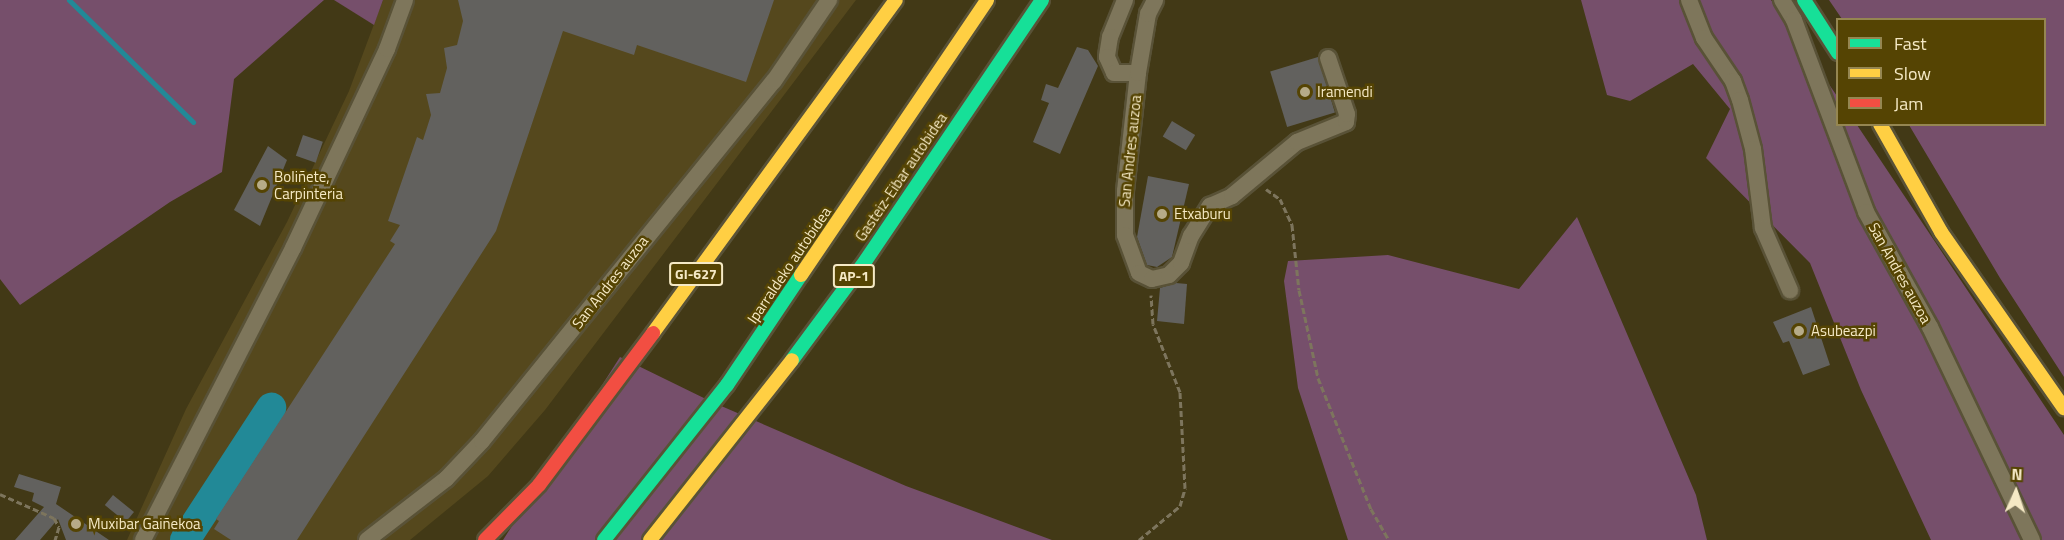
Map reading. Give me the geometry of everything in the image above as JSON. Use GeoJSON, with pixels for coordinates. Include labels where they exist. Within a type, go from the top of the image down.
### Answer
{"type":"FeatureCollection","features":[{"type":"Feature","properties":{"kind":"main road","name":"GI-627"},"geometry":{"type":"LineString","coordinates":[[485,540],[539,485],[595,413],[896,0]]}},
{"type":"Feature","properties":{"kind":"main road","name":"Iparraldeko autobidea"},"geometry":{"type":"LineString","coordinates":[[604,540],[727,386],[987,0]]}},
{"type":"Feature","properties":{"kind":"main road","name":"Gasteiz-Eibar autobidea"},"geometry":{"type":"LineString","coordinates":[[650,540],[762,401],[866,260],[1042,0]]}},
{"type":"Feature","properties":{"kind":"main road"},"geometry":{"type":"LineString","coordinates":[[1804,0],[1836,50]]}},
{"type":"Feature","properties":{"kind":"main road"},"geometry":{"type":"LineString","coordinates":[[1881,126],[1941,232],[2064,408]]}},
{"type":"Feature","properties":{"kind":"street"},"geometry":{"type":"LineString","coordinates":[[142,540],[293,248],[387,49],[405,0]]}},
{"type":"Feature","properties":{"kind":"street","name":"San Andres auzoa"},"geometry":{"type":"LineString","coordinates":[[367,540],[446,479],[511,402],[541,372],[696,174],[774,81],[829,0]]}},
{"type":"Feature","properties":{"kind":"street","name":"San Andres auzoa"},"geometry":{"type":"LineString","coordinates":[[1125,0],[1110,37],[1107,57],[1114,73],[1138,73],[1125,190],[1125,235],[1139,273],[1152,279]]}},
{"type":"Feature","properties":{"kind":"street"},"geometry":{"type":"LineString","coordinates":[[1138,73],[1148,14],[1155,0]]}},
{"type":"Feature","properties":{"kind":"street"},"geometry":{"type":"LineString","coordinates":[[1689,0],[1707,44],[1728,73],[1740,100],[1753,149],[1763,228],[1790,290]]}},
{"type":"Feature","properties":{"kind":"street","name":"San Andres auzoa"},"geometry":{"type":"LineString","coordinates":[[1782,0],[1794,20],[1866,212],[1930,327],[2032,540]]}},
{"type":"Feature","properties":{"kind":"street"},"geometry":{"type":"LineString","coordinates":[[1152,279],[1169,274],[1182,263],[1191,236],[1210,206],[1253,179],[1297,142],[1346,122],[1347,114],[1328,58]]}},
{"type":"Feature","properties":{"kind":"path"},"geometry":{"type":"LineString","coordinates":[[1253,179],[1280,200],[1292,225],[1299,290],[1318,378],[1371,509],[1389,540]]}},
{"type":"Feature","properties":{"kind":"path"},"geometry":{"type":"LineString","coordinates":[[1139,540],[1180,506],[1185,488],[1180,393],[1153,324],[1152,279]]}},
{"type":"Feature","properties":{"kind":"path"},"geometry":{"type":"LineString","coordinates":[[0,494],[54,518],[59,527],[55,540]]}},
{"type":"Feature","properties":{"kind":"shaded area"},"geometry":{"type":"Polygon","coordinates":[[[0,0],[324,0],[234,79],[222,172],[170,202],[20,305],[0,279],[0,0]]]}},
{"type":"Feature","properties":{"kind":"shaded area"},"geometry":{"type":"Polygon","coordinates":[[[334,0],[383,0],[374,25],[334,0]]]}},
{"type":"Feature","properties":{"kind":"shaded area"},"geometry":{"type":"Polygon","coordinates":[[[383,0],[856,0],[545,410],[488,476],[410,540],[127,540],[186,409],[287,222],[349,91],[383,0]]]}},
{"type":"Feature","properties":{"kind":"shaded area"},"geometry":{"type":"Polygon","coordinates":[[[1581,0],[1771,0],[1836,95],[1836,126],[1858,126],[2064,435],[2064,540],[1931,540],[1861,390],[1810,263],[1706,158],[1730,109],[1693,64],[1630,101],[1607,95],[1581,0]]]}},
{"type":"Feature","properties":{"kind":"shaded area"},"geometry":{"type":"Polygon","coordinates":[[[1829,0],[2064,0],[2064,377],[2000,278],[1910,126],[2046,126],[2046,18],[1841,18],[1829,0]]]}},
{"type":"Feature","properties":{"kind":"shaded area"},"geometry":{"type":"Polygon","coordinates":[[[1577,217],[1696,495],[1707,540],[1348,540],[1298,388],[1284,281],[1288,261],[1388,255],[1519,289],[1577,217]]]}},
{"type":"Feature","properties":{"kind":"shaded area"},"geometry":{"type":"Polygon","coordinates":[[[620,357],[712,402],[906,486],[1052,540],[503,540],[620,357]]]}},
{"type":"Feature","properties":{"kind":"building"},"geometry":{"type":"Polygon","coordinates":[[[458,0],[774,0],[746,82],[637,45],[634,55],[563,31],[496,231],[297,540],[231,540],[214,529],[219,521],[216,519],[395,244],[390,241],[400,225],[388,221],[417,137],[423,140],[431,115],[426,94],[440,93],[447,68],[444,48],[457,45],[463,21],[458,0]]]}},
{"type":"Feature","properties":{"kind":"building"},"geometry":{"type":"Polygon","coordinates":[[[1077,47],[1088,50],[1098,66],[1060,154],[1033,142],[1049,103],[1041,100],[1046,84],[1058,88],[1077,47]]]}},
{"type":"Feature","properties":{"kind":"building","name":"Iramendi"},"geometry":{"type":"Polygon","coordinates":[[[1318,57],[1335,112],[1287,127],[1270,72],[1318,57]]]}},
{"type":"Feature","properties":{"kind":"building"},"geometry":{"type":"Polygon","coordinates":[[[1172,121],[1195,135],[1186,150],[1163,136],[1172,121]]]}},
{"type":"Feature","properties":{"kind":"building"},"geometry":{"type":"Polygon","coordinates":[[[303,135],[323,142],[316,163],[296,156],[303,135]]]}},
{"type":"Feature","properties":{"kind":"building","name":"Boliñete, Carpinteria"},"geometry":{"type":"Polygon","coordinates":[[[268,146],[287,160],[260,226],[234,210],[268,146]]]}},
{"type":"Feature","properties":{"kind":"building","name":"Etxaburu"},"geometry":{"type":"Polygon","coordinates":[[[1148,176],[1189,184],[1172,257],[1157,267],[1147,265],[1137,237],[1148,176]]]}},
{"type":"Feature","properties":{"kind":"building"},"geometry":{"type":"Polygon","coordinates":[[[1176,283],[1187,284],[1184,324],[1157,321],[1160,288],[1176,283]]]}},
{"type":"Feature","properties":{"kind":"building","name":"Asubeazpi"},"geometry":{"type":"Polygon","coordinates":[[[1811,307],[1830,365],[1803,375],[1789,341],[1783,343],[1773,322],[1811,307]]]}},
{"type":"Feature","properties":{"kind":"building"},"geometry":{"type":"Polygon","coordinates":[[[19,474],[61,487],[56,504],[109,540],[66,540],[58,519],[40,540],[15,540],[44,507],[32,501],[34,493],[14,487],[19,474]]]}},
{"type":"Feature","properties":{"kind":"building"},"geometry":{"type":"Polygon","coordinates":[[[113,495],[134,512],[126,522],[105,505],[113,495]]]}},
{"type":"Feature","properties":{"kind":"waterway"},"geometry":{"type":"LineString","coordinates":[[69,0],[193,122]]}},
{"type":"Feature","properties":{"kind":"waterway"},"geometry":{"type":"LineString","coordinates":[[185,540],[271,408]]}},
{"type":"Feature","properties":{"kind":"traffic: fast"},"geometry":{"type":"LineString","coordinates":[[792,360],[866,260],[1042,0]]}},
{"type":"Feature","properties":{"kind":"traffic: fast"},"geometry":{"type":"LineString","coordinates":[[1804,0],[1836,50]]}},
{"type":"Feature","properties":{"kind":"traffic: fast"},"geometry":{"type":"LineString","coordinates":[[604,540],[727,385],[801,275]]}},
{"type":"Feature","properties":{"kind":"traffic: slow"},"geometry":{"type":"LineString","coordinates":[[653,333],[896,0]]}},
{"type":"Feature","properties":{"kind":"traffic: slow"},"geometry":{"type":"LineString","coordinates":[[801,275],[987,0]]}},
{"type":"Feature","properties":{"kind":"traffic: slow"},"geometry":{"type":"LineString","coordinates":[[1881,126],[1941,232],[2064,408]]}},
{"type":"Feature","properties":{"kind":"traffic: slow"},"geometry":{"type":"LineString","coordinates":[[650,540],[792,360]]}},
{"type":"Feature","properties":{"kind":"traffic: jam"},"geometry":{"type":"LineString","coordinates":[[485,540],[539,485],[653,333]]}},
{"type":"Feature","properties":{"kind":"place","name":"Iramendi"},"geometry":{"type":"Point","coordinates":[1305,92]}},
{"type":"Feature","properties":{"kind":"place","name":"Boliñete, Carpinteria"},"geometry":{"type":"Point","coordinates":[262,185]}},
{"type":"Feature","properties":{"kind":"place","name":"Etxaburu"},"geometry":{"type":"Point","coordinates":[1162,214]}},
{"type":"Feature","properties":{"kind":"place","name":"Asubeazpi"},"geometry":{"type":"Point","coordinates":[1799,331]}},
{"type":"Feature","properties":{"kind":"place","name":"Muxibar Gaiñekoa"},"geometry":{"type":"Point","coordinates":[76,524]}}]}
